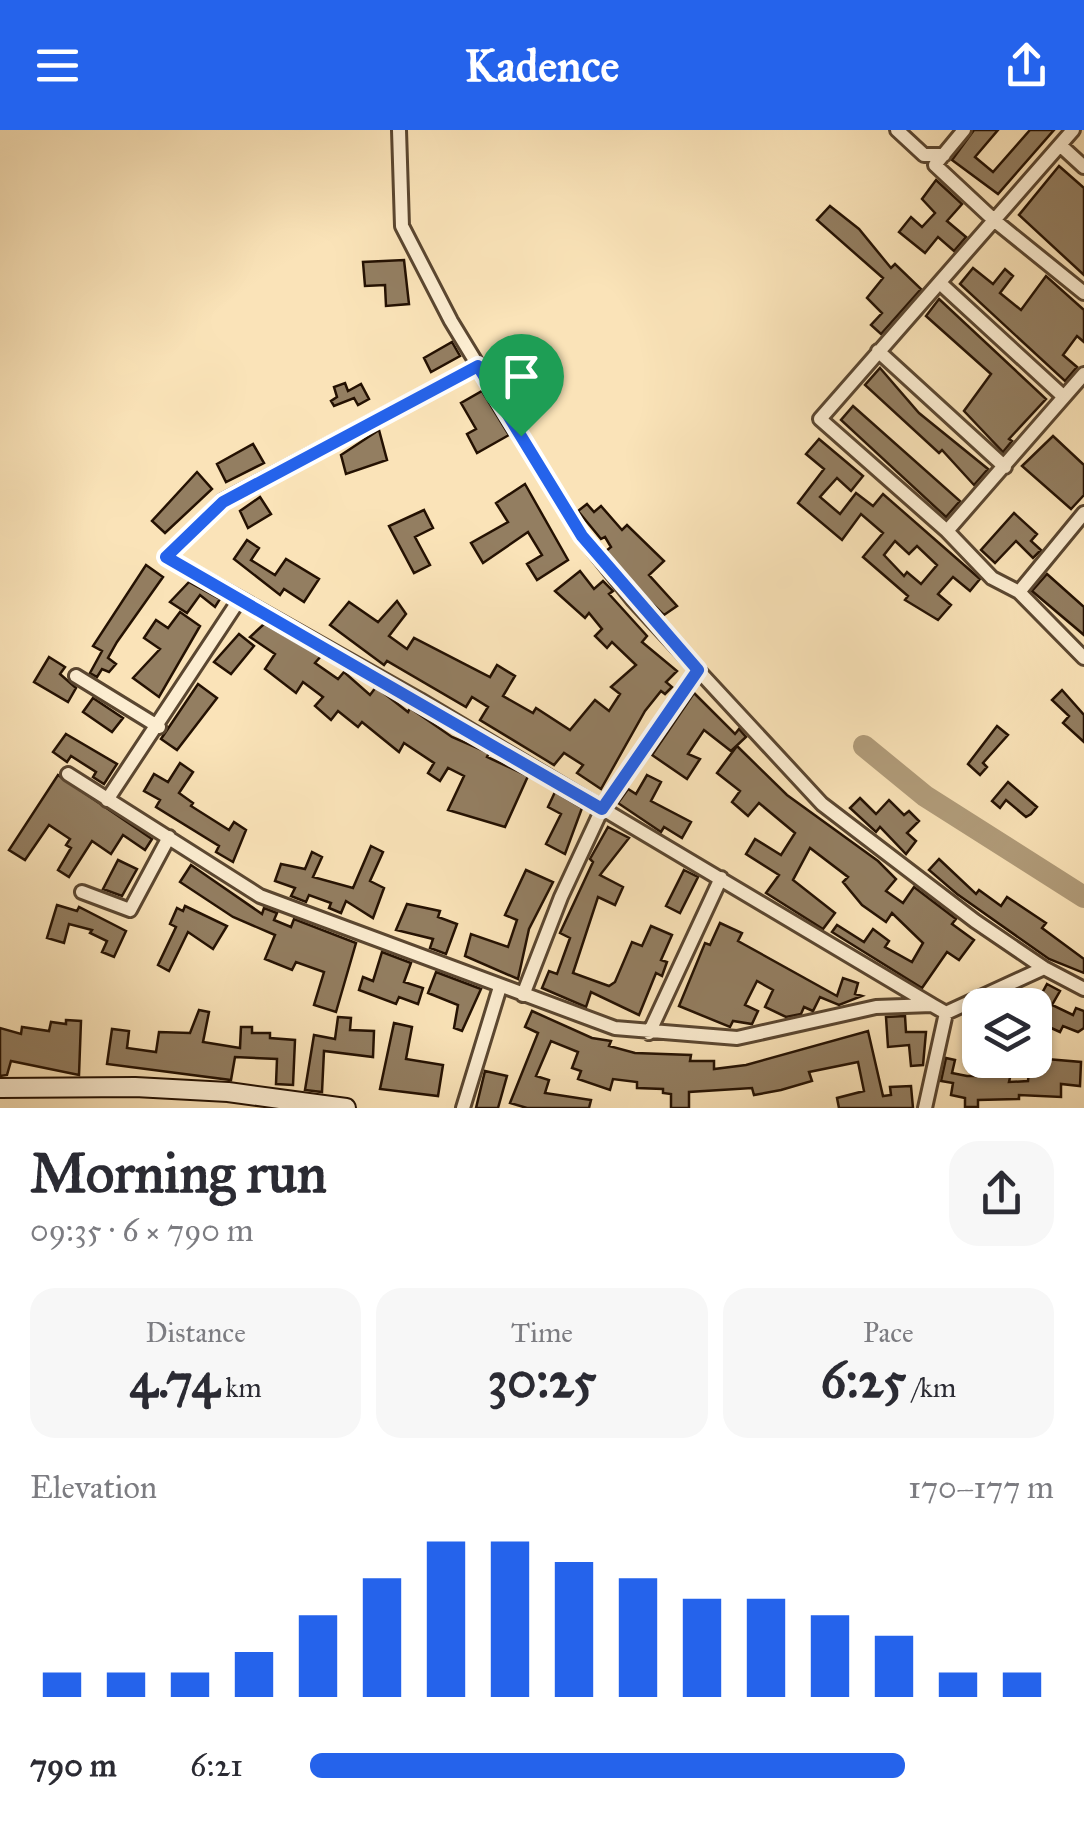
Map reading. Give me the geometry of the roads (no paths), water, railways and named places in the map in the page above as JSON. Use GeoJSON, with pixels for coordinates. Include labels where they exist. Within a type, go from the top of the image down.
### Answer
{"type":"FeatureCollection","features":[{"type":"Feature","properties":{"kind":"street"},"geometry":{"type":"LineString","coordinates":[[399,130],[402,226],[478,366],[582,536],[822,804],[1044,968],[1084,989]]}},
{"type":"Feature","properties":{"kind":"street"},"geometry":{"type":"LineString","coordinates":[[897,130],[924,155],[944,155]]}},
{"type":"Feature","properties":{"kind":"street"},"geometry":{"type":"LineString","coordinates":[[964,130],[935,165],[995,222],[1084,293]]}},
{"type":"Feature","properties":{"kind":"street"},"geometry":{"type":"LineString","coordinates":[[1073,130],[820,419],[947,531],[992,578],[1019,592],[1084,658]]}},
{"type":"Feature","properties":{"kind":"street"},"geometry":{"type":"LineString","coordinates":[[1060,145],[1084,168]]}},
{"type":"Feature","properties":{"kind":"street"},"geometry":{"type":"LineString","coordinates":[[941,284],[1064,397]]}},
{"type":"Feature","properties":{"kind":"street"},"geometry":{"type":"LineString","coordinates":[[878,351],[1005,468]]}},
{"type":"Feature","properties":{"kind":"street"},"geometry":{"type":"LineString","coordinates":[[478,366],[223,502],[166,557],[420,700],[946,1013]]}},
{"type":"Feature","properties":{"kind":"street"},"geometry":{"type":"LineString","coordinates":[[947,531],[1084,374]]}},
{"type":"Feature","properties":{"kind":"street"},"geometry":{"type":"LineString","coordinates":[[1019,592],[1078,532],[1084,514]]}},
{"type":"Feature","properties":{"kind":"street"},"geometry":{"type":"LineString","coordinates":[[107,800],[159,727],[239,600]]}},
{"type":"Feature","properties":{"kind":"street"},"geometry":{"type":"LineString","coordinates":[[523,995],[561,897],[602,809],[698,670]]}},
{"type":"Feature","properties":{"kind":"street"},"geometry":{"type":"LineString","coordinates":[[76,676],[159,727]]}},
{"type":"Feature","properties":{"kind":"street"},"geometry":{"type":"LineString","coordinates":[[68,774],[260,896],[615,1028],[737,1038],[876,1008],[932,1005]]}},
{"type":"Feature","properties":{"kind":"street"},"geometry":{"type":"LineString","coordinates":[[82,892],[130,910],[169,836]]}},
{"type":"Feature","properties":{"kind":"street"},"geometry":{"type":"LineString","coordinates":[[648,1033],[721,878]]}},
{"type":"Feature","properties":{"kind":"street"},"geometry":{"type":"LineString","coordinates":[[946,1013],[1044,968]]}},
{"type":"Feature","properties":{"kind":"street"},"geometry":{"type":"LineString","coordinates":[[463,1108],[500,987]]}},
{"type":"Feature","properties":{"kind":"street"},"geometry":{"type":"LineString","coordinates":[[925,1108],[946,1013]]}},
{"type":"Feature","properties":{"kind":"street"},"geometry":{"type":"LineString","coordinates":[[0,1088],[135,1087],[228,1092],[298,1106],[346,1108]]}},
{"type":"Feature","properties":{"kind":"waterway"},"geometry":{"type":"LineString","coordinates":[[864,746],[925,796],[1084,897]]}}]}
